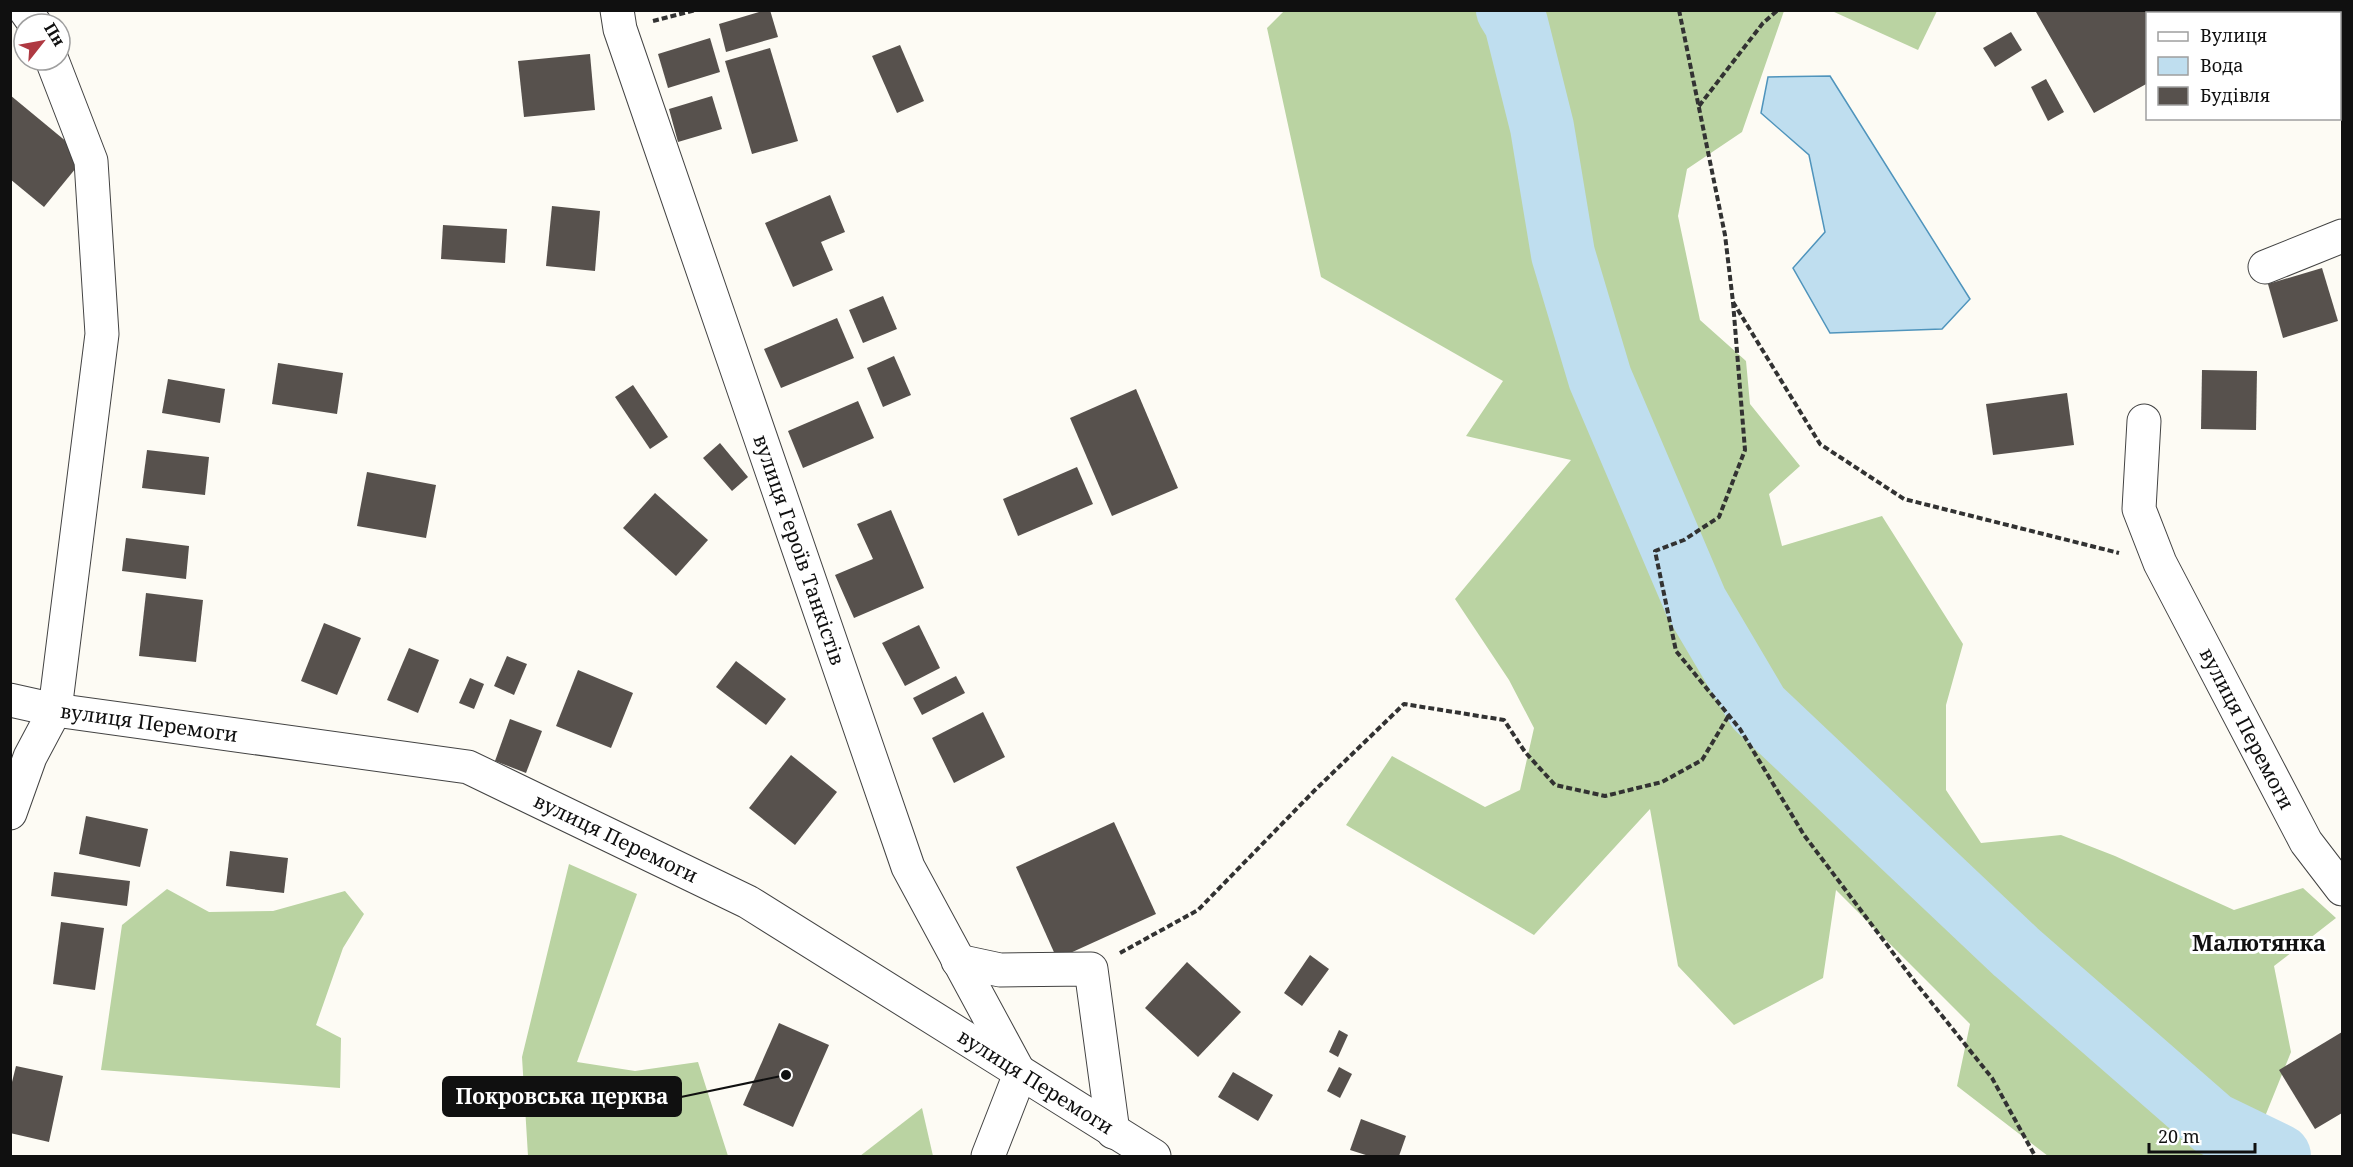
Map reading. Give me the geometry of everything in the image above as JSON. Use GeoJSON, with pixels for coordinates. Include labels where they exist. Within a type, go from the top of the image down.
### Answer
{"type":"FeatureCollection","features":[{"type":"Feature","properties":{"kind":"street","name":"вулиця Героїв Танкістів"},"geometry":{"type":"LineString","coordinates":[[618,20],[908,867],[1020,1074]]}},
{"type":"Feature","properties":{"kind":"street"},"geometry":{"type":"LineString","coordinates":[[10,813],[30,757],[55,710],[102,334],[91,161],[57,72]]}},
{"type":"Feature","properties":{"kind":"street"},"geometry":{"type":"LineString","coordinates":[[2265,267],[2343,236]]}},
{"type":"Feature","properties":{"kind":"street","name":"вулиця Перемоги"},"geometry":{"type":"LineString","coordinates":[[2144,421],[2139,509],[2160,563],[2306,842],[2343,889]]}},
{"type":"Feature","properties":{"kind":"street","name":"вулиця Перемоги"},"geometry":{"type":"LineString","coordinates":[[10,700],[55,710],[468,767],[748,902],[1154,1156]]}},
{"type":"Feature","properties":{"kind":"street"},"geometry":{"type":"LineString","coordinates":[[958,961],[1000,970],[1091,969],[1113,1132]]}},
{"type":"Feature","properties":{"kind":"street"},"geometry":{"type":"LineString","coordinates":[[988,1156],[1020,1074]]}},
{"type":"Feature","properties":{"kind":"path"},"geometry":{"type":"LineString","coordinates":[[618,20],[696,10]]}},
{"type":"Feature","properties":{"kind":"path"},"geometry":{"type":"LineString","coordinates":[[1679,10],[1725,235],[1745,450],[1719,517],[1684,540],[1655,551],[1676,651],[1740,729],[1804,836],[1914,982],[1992,1078],[2035,1156]]}},
{"type":"Feature","properties":{"kind":"path"},"geometry":{"type":"LineString","coordinates":[[1699,106],[1763,23],[1778,10]]}},
{"type":"Feature","properties":{"kind":"path"},"geometry":{"type":"LineString","coordinates":[[1733,302],[1820,444],[1904,499],[2160,563]]}},
{"type":"Feature","properties":{"kind":"path"},"geometry":{"type":"LineString","coordinates":[[1091,969],[1198,910],[1315,789],[1404,704],[1504,720],[1525,752],[1555,785],[1605,796],[1662,782],[1702,760],[1729,715]]}},
{"type":"Feature","properties":{"kind":"green space"},"geometry":{"type":"Polygon","coordinates":[[[1285,10],[1784,11],[1742,132],[1687,169],[1678,216],[1700,320],[1746,361],[1750,404],[1800,466],[1769,494],[1782,546],[1882,516],[1963,644],[1946,705],[1946,790],[1981,843],[2061,835],[2115,856],[2234,910],[2303,888],[2336,918],[2274,966],[2291,1052],[2249,1156],[2048,1156],[1957,1086],[1970,1024],[1836,890],[1823,978],[1734,1025],[1678,966],[1650,809],[1534,935],[1346,825],[1392,756],[1485,807],[1520,790],[1534,728],[1509,680],[1455,599],[1571,460],[1466,436],[1503,381],[1321,277],[1267,28],[1285,10]]]}},
{"type":"Feature","properties":{"kind":"green space"},"geometry":{"type":"Polygon","coordinates":[[[1832,11],[1937,11],[1918,50],[1832,11]]]}},
{"type":"Feature","properties":{"kind":"green space"},"geometry":{"type":"Polygon","coordinates":[[[569,864],[637,894],[577,1062],[635,1071],[698,1062],[728,1156],[528,1156],[522,1057],[569,864]]]}},
{"type":"Feature","properties":{"kind":"green space"},"geometry":{"type":"Polygon","coordinates":[[[167,889],[209,912],[273,911],[345,891],[364,914],[343,948],[316,1025],[341,1038],[340,1088],[101,1070],[122,925],[167,889]]]}},
{"type":"Feature","properties":{"kind":"green space"},"geometry":{"type":"Polygon","coordinates":[[[922,1108],[933,1156],[860,1156],[922,1108]]]}},
{"type":"Feature","properties":{"kind":"water"},"geometry":{"type":"Polygon","coordinates":[[[1830,76],[1970,299],[1942,329],[1830,333],[1793,268],[1825,232],[1809,155],[1761,113],[1768,77],[1830,76]]]}},
{"type":"Feature","properties":{"kind":"building"},"geometry":{"type":"Polygon","coordinates":[[[770,10],[778,37],[726,52],[719,24],[770,10]]]}},
{"type":"Feature","properties":{"kind":"building"},"geometry":{"type":"Polygon","coordinates":[[[2038,10],[2176,10],[2176,12],[2146,12],[2146,84],[2094,113],[2036,12],[2038,10]]]}},
{"type":"Feature","properties":{"kind":"building"},"geometry":{"type":"Polygon","coordinates":[[[2188,10],[2265,10],[2266,12],[2188,12],[2188,10]]]}},
{"type":"Feature","properties":{"kind":"building"},"geometry":{"type":"Polygon","coordinates":[[[2011,32],[2022,50],[1995,67],[1983,48],[2011,32]]]}},
{"type":"Feature","properties":{"kind":"building"},"geometry":{"type":"Polygon","coordinates":[[[710,38],[720,72],[668,88],[658,54],[710,38]]]}},
{"type":"Feature","properties":{"kind":"building"},"geometry":{"type":"Polygon","coordinates":[[[900,45],[924,101],[897,113],[872,56],[900,45]]]}},
{"type":"Feature","properties":{"kind":"building"},"geometry":{"type":"Polygon","coordinates":[[[770,48],[798,141],[752,154],[725,61],[770,48]]]}},
{"type":"Feature","properties":{"kind":"building"},"geometry":{"type":"Polygon","coordinates":[[[590,54],[595,110],[524,117],[518,61],[590,54]]]}},
{"type":"Feature","properties":{"kind":"building"},"geometry":{"type":"Polygon","coordinates":[[[2046,79],[2064,112],[2048,121],[2031,87],[2046,79]]]}},
{"type":"Feature","properties":{"kind":"building"},"geometry":{"type":"Polygon","coordinates":[[[10,95],[85,157],[44,207],[10,179],[10,95]]]}},
{"type":"Feature","properties":{"kind":"building"},"geometry":{"type":"Polygon","coordinates":[[[712,96],[722,129],[678,142],[669,109],[712,96]]]}},
{"type":"Feature","properties":{"kind":"building"},"geometry":{"type":"Polygon","coordinates":[[[830,195],[845,232],[821,242],[833,270],[793,287],[765,223],[830,195]]]}},
{"type":"Feature","properties":{"kind":"building"},"geometry":{"type":"Polygon","coordinates":[[[552,206],[600,211],[595,271],[546,266],[552,206]]]}},
{"type":"Feature","properties":{"kind":"building"},"geometry":{"type":"Polygon","coordinates":[[[443,225],[507,229],[505,263],[441,259],[443,225]]]}},
{"type":"Feature","properties":{"kind":"building"},"geometry":{"type":"Polygon","coordinates":[[[2322,268],[2338,321],[2283,338],[2268,284],[2322,268]]]}},
{"type":"Feature","properties":{"kind":"building"},"geometry":{"type":"Polygon","coordinates":[[[883,296],[897,329],[863,343],[849,310],[883,296]]]}},
{"type":"Feature","properties":{"kind":"building"},"geometry":{"type":"Polygon","coordinates":[[[837,318],[854,358],[781,388],[764,349],[837,318]]]}},
{"type":"Feature","properties":{"kind":"building"},"geometry":{"type":"Polygon","coordinates":[[[894,356],[911,395],[883,407],[867,368],[894,356]]]}},
{"type":"Feature","properties":{"kind":"building"},"geometry":{"type":"Polygon","coordinates":[[[278,363],[343,373],[337,414],[272,404],[278,363]]]}},
{"type":"Feature","properties":{"kind":"building"},"geometry":{"type":"Polygon","coordinates":[[[2202,370],[2257,371],[2256,430],[2201,429],[2202,370]]]}},
{"type":"Feature","properties":{"kind":"building"},"geometry":{"type":"Polygon","coordinates":[[[168,379],[225,389],[220,423],[162,413],[168,379]]]}},
{"type":"Feature","properties":{"kind":"building"},"geometry":{"type":"Polygon","coordinates":[[[633,385],[668,437],[650,449],[615,397],[633,385]]]}},
{"type":"Feature","properties":{"kind":"building"},"geometry":{"type":"Polygon","coordinates":[[[1136,389],[1178,488],[1112,516],[1070,418],[1136,389]]]}},
{"type":"Feature","properties":{"kind":"building"},"geometry":{"type":"Polygon","coordinates":[[[2067,393],[2074,445],[1993,455],[1986,404],[2067,393]]]}},
{"type":"Feature","properties":{"kind":"building"},"geometry":{"type":"Polygon","coordinates":[[[858,401],[874,438],[803,468],[788,431],[858,401]]]}},
{"type":"Feature","properties":{"kind":"building"},"geometry":{"type":"Polygon","coordinates":[[[720,443],[748,477],[732,491],[703,458],[720,443]]]}},
{"type":"Feature","properties":{"kind":"building"},"geometry":{"type":"Polygon","coordinates":[[[147,450],[209,457],[205,495],[142,488],[147,450]]]}},
{"type":"Feature","properties":{"kind":"building"},"geometry":{"type":"Polygon","coordinates":[[[1077,467],[1093,504],[1018,536],[1003,499],[1077,467]]]}},
{"type":"Feature","properties":{"kind":"building"},"geometry":{"type":"Polygon","coordinates":[[[367,472],[436,485],[426,538],[357,526],[367,472]]]}},
{"type":"Feature","properties":{"kind":"building"},"geometry":{"type":"Polygon","coordinates":[[[655,493],[708,540],[676,576],[623,528],[655,493]]]}},
{"type":"Feature","properties":{"kind":"building"},"geometry":{"type":"Polygon","coordinates":[[[891,510],[924,588],[854,618],[835,575],[873,559],[857,524],[891,510]]]}},
{"type":"Feature","properties":{"kind":"building"},"geometry":{"type":"Polygon","coordinates":[[[126,538],[189,546],[186,579],[122,571],[126,538]]]}},
{"type":"Feature","properties":{"kind":"building"},"geometry":{"type":"Polygon","coordinates":[[[146,593],[203,600],[196,662],[139,656],[146,593]]]}},
{"type":"Feature","properties":{"kind":"building"},"geometry":{"type":"Polygon","coordinates":[[[324,623],[361,638],[337,695],[301,681],[324,623]]]}},
{"type":"Feature","properties":{"kind":"building"},"geometry":{"type":"Polygon","coordinates":[[[919,625],[940,668],[905,686],[882,643],[919,625]]]}},
{"type":"Feature","properties":{"kind":"building"},"geometry":{"type":"Polygon","coordinates":[[[409,648],[439,660],[418,713],[387,700],[409,648]]]}},
{"type":"Feature","properties":{"kind":"building"},"geometry":{"type":"Polygon","coordinates":[[[507,656],[527,664],[514,695],[494,686],[507,656]]]}},
{"type":"Feature","properties":{"kind":"building"},"geometry":{"type":"Polygon","coordinates":[[[736,661],[786,699],[766,725],[716,687],[736,661]]]}},
{"type":"Feature","properties":{"kind":"building"},"geometry":{"type":"Polygon","coordinates":[[[578,670],[633,693],[611,748],[556,726],[578,670]]]}},
{"type":"Feature","properties":{"kind":"building"},"geometry":{"type":"Polygon","coordinates":[[[956,676],[965,693],[922,715],[913,698],[956,676]]]}},
{"type":"Feature","properties":{"kind":"building"},"geometry":{"type":"Polygon","coordinates":[[[470,678],[484,684],[474,709],[459,703],[470,678]]]}},
{"type":"Feature","properties":{"kind":"building"},"geometry":{"type":"Polygon","coordinates":[[[983,712],[1005,757],[954,783],[932,738],[983,712]]]}},
{"type":"Feature","properties":{"kind":"building"},"geometry":{"type":"Polygon","coordinates":[[[510,719],[542,731],[526,773],[495,761],[510,719]]]}},
{"type":"Feature","properties":{"kind":"building"},"geometry":{"type":"Polygon","coordinates":[[[791,755],[837,792],[795,845],[749,808],[791,755]]]}},
{"type":"Feature","properties":{"kind":"building"},"geometry":{"type":"Polygon","coordinates":[[[86,816],[148,829],[140,867],[79,854],[86,816]]]}},
{"type":"Feature","properties":{"kind":"building"},"geometry":{"type":"Polygon","coordinates":[[[1114,822],[1156,914],[1057,959],[1016,867],[1114,822]]]}},
{"type":"Feature","properties":{"kind":"building"},"geometry":{"type":"Polygon","coordinates":[[[230,851],[288,858],[284,893],[226,886],[230,851]]]}},
{"type":"Feature","properties":{"kind":"building"},"geometry":{"type":"Polygon","coordinates":[[[54,872],[130,881],[127,906],[51,896],[54,872]]]}},
{"type":"Feature","properties":{"kind":"building"},"geometry":{"type":"Polygon","coordinates":[[[61,922],[104,928],[95,990],[53,984],[61,922]]]}},
{"type":"Feature","properties":{"kind":"building"},"geometry":{"type":"Polygon","coordinates":[[[1310,955],[1329,969],[1302,1006],[1284,993],[1310,955]]]}},
{"type":"Feature","properties":{"kind":"building"},"geometry":{"type":"Polygon","coordinates":[[[1187,962],[1241,1012],[1198,1057],[1145,1008],[1187,962]]]}},
{"type":"Feature","properties":{"kind":"building"},"geometry":{"type":"Polygon","coordinates":[[[779,1023],[829,1045],[793,1127],[743,1105],[779,1023]]]}},
{"type":"Feature","properties":{"kind":"building"},"geometry":{"type":"Polygon","coordinates":[[[1339,1030],[1348,1035],[1338,1057],[1329,1052],[1339,1030]]]}},
{"type":"Feature","properties":{"kind":"building"},"geometry":{"type":"Polygon","coordinates":[[[2342,1032],[2342,1113],[2315,1129],[2279,1070],[2342,1032]]]}},
{"type":"Feature","properties":{"kind":"building"},"geometry":{"type":"Polygon","coordinates":[[[16,1066],[63,1076],[49,1142],[10,1133],[10,1090],[16,1066]]]}},
{"type":"Feature","properties":{"kind":"building"},"geometry":{"type":"Polygon","coordinates":[[[1339,1067],[1352,1074],[1340,1098],[1327,1091],[1339,1067]]]}},
{"type":"Feature","properties":{"kind":"building"},"geometry":{"type":"Polygon","coordinates":[[[1233,1072],[1273,1095],[1258,1121],[1218,1097],[1233,1072]]]}},
{"type":"Feature","properties":{"kind":"building"},"geometry":{"type":"Polygon","coordinates":[[[1361,1119],[1406,1136],[1399,1156],[1369,1156],[1350,1150],[1361,1119]]]}},
{"type":"Feature","properties":{"kind":"waterway"},"geometry":{"type":"LineString","coordinates":[[1508,10],[1516,23],[1542,127],[1563,254],[1600,378],[1696,603],[1758,708],[2016,952],[2213,1124],[2279,1156]]}},
{"type":"Feature","properties":{"kind":"place","name":"Покровська церква"},"geometry":{"type":"Point","coordinates":[786,1075]}},
{"type":"Feature","properties":{"kind":"district","name":"Малютянка"},"geometry":{"type":"Point","coordinates":[2259,943]}}]}
